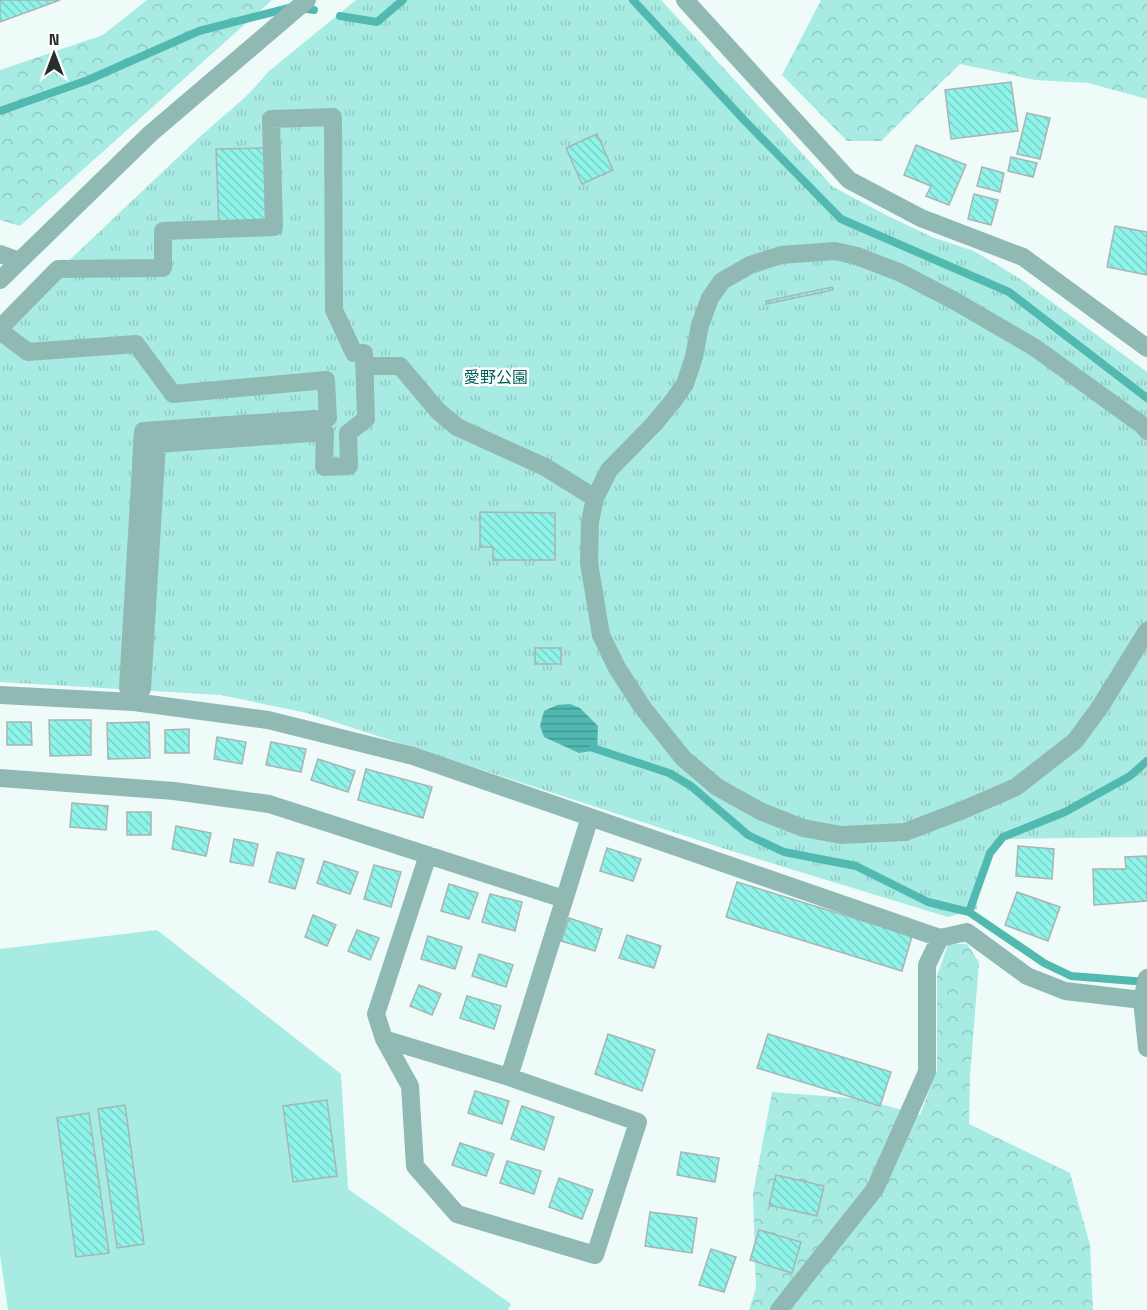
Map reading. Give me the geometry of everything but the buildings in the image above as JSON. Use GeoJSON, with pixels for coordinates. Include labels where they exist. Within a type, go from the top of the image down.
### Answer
{"type":"FeatureCollection","features":[{"type":"Feature","properties":{"kind":"street"},"geometry":{"type":"LineString","coordinates":[[0,280],[150,134],[307,0]]}},
{"type":"Feature","properties":{"kind":"street"},"geometry":{"type":"LineString","coordinates":[[685,0],[849,180],[921,218],[1023,257],[1147,348]]}},
{"type":"Feature","properties":{"kind":"street"},"geometry":{"type":"LineString","coordinates":[[333,117],[334,310],[354,353],[364,353],[366,419],[348,433],[349,466],[324,466],[325,432],[158,444],[142,689],[128,688],[143,431],[328,418],[327,380],[173,394],[136,344],[28,351],[0,329],[58,269],[163,268],[163,231],[274,227],[271,118],[333,117]]}},
{"type":"Feature","properties":{"kind":"street"},"geometry":{"type":"LineString","coordinates":[[1147,431],[1142,425],[1034,347],[901,273],[857,256],[835,251],[781,255],[750,265],[722,281],[710,298],[700,325],[694,357],[685,384],[654,424],[609,470],[595,498],[590,522],[590,574],[601,635],[616,668],[643,708],[682,758],[717,787],[760,811],[802,828],[841,835],[905,832],[1016,787],[1075,741],[1100,707],[1147,631]]}},
{"type":"Feature","properties":{"kind":"street"},"geometry":{"type":"LineString","coordinates":[[0,254],[20,261]]}},
{"type":"Feature","properties":{"kind":"street"},"geometry":{"type":"LineString","coordinates":[[364,366],[399,366],[438,411],[457,427],[545,466],[595,498]]}},
{"type":"Feature","properties":{"kind":"street"},"geometry":{"type":"LineString","coordinates":[[0,696],[134,702],[268,720],[413,756],[940,938],[967,932],[1027,976],[1065,992],[1142,1000]]}},
{"type":"Feature","properties":{"kind":"street"},"geometry":{"type":"LineString","coordinates":[[0,778],[174,790],[269,804],[564,899]]}},
{"type":"Feature","properties":{"kind":"street"},"geometry":{"type":"LineString","coordinates":[[509,1077],[590,817]]}},
{"type":"Feature","properties":{"kind":"street"},"geometry":{"type":"LineString","coordinates":[[384,1039],[509,1077],[638,1122],[595,1255],[457,1214],[415,1166],[410,1086],[384,1039],[376,1014],[428,855]]}},
{"type":"Feature","properties":{"kind":"street"},"geometry":{"type":"LineString","coordinates":[[779,1310],[875,1189],[927,1072],[927,965],[940,938]]}},
{"type":"Feature","properties":{"kind":"street"},"geometry":{"type":"LineString","coordinates":[[1147,978],[1142,1000],[1147,1048]]}},
{"type":"Feature","properties":{"kind":"green space"},"geometry":{"type":"Polygon","coordinates":[[[147,0],[272,0],[20,226],[0,220],[0,70],[103,35],[147,0]]]}},
{"type":"Feature","properties":{"kind":"green space","name":"愛野公園"},"geometry":{"type":"Polygon","coordinates":[[[356,0],[661,0],[833,187],[932,237],[974,251],[1022,280],[1147,372],[1147,837],[1004,839],[983,871],[977,909],[948,917],[719,847],[307,713],[221,695],[0,682],[0,328],[192,144],[241,101],[268,72],[356,0]]]}},
{"type":"Feature","properties":{"kind":"green space"},"geometry":{"type":"Polygon","coordinates":[[[821,0],[1147,0],[1147,99],[1088,83],[1035,80],[960,64],[881,141],[847,141],[782,75],[821,0]]]}},
{"type":"Feature","properties":{"kind":"green space"},"geometry":{"type":"Polygon","coordinates":[[[157,930],[341,1074],[348,1189],[511,1304],[508,1310],[8,1310],[0,1255],[0,949],[157,930]]]}},
{"type":"Feature","properties":{"kind":"green space"},"geometry":{"type":"Polygon","coordinates":[[[948,944],[967,944],[979,962],[970,1076],[969,1124],[1070,1173],[1090,1245],[1093,1310],[749,1310],[756,1288],[753,1194],[772,1092],[862,1099],[920,1115],[937,1070],[937,976],[948,944]]]}},
{"type":"Feature","properties":{"kind":"shaded area"},"geometry":{"type":"Polygon","coordinates":[[[570,704],[580,708],[598,726],[597,750],[579,753],[544,737],[540,726],[544,711],[557,705],[570,704]]]}},
{"type":"Feature","properties":{"kind":"waterway"},"geometry":{"type":"LineString","coordinates":[[340,16],[377,22],[403,0]]}},
{"type":"Feature","properties":{"kind":"waterway"},"geometry":{"type":"LineString","coordinates":[[633,0],[744,120],[841,219],[1009,292],[1147,398]]}},
{"type":"Feature","properties":{"kind":"waterway"},"geometry":{"type":"LineString","coordinates":[[0,111],[88,80],[199,31],[293,7],[314,10]]}},
{"type":"Feature","properties":{"kind":"waterway"},"geometry":{"type":"LineString","coordinates":[[593,748],[669,773],[691,786],[748,835],[784,852],[856,866],[928,902],[969,912],[1044,963],[1071,976],[1147,982]]}},
{"type":"Feature","properties":{"kind":"waterway"},"geometry":{"type":"LineString","coordinates":[[969,912],[990,853],[1003,837],[1065,812],[1130,776],[1147,761]]}}]}
